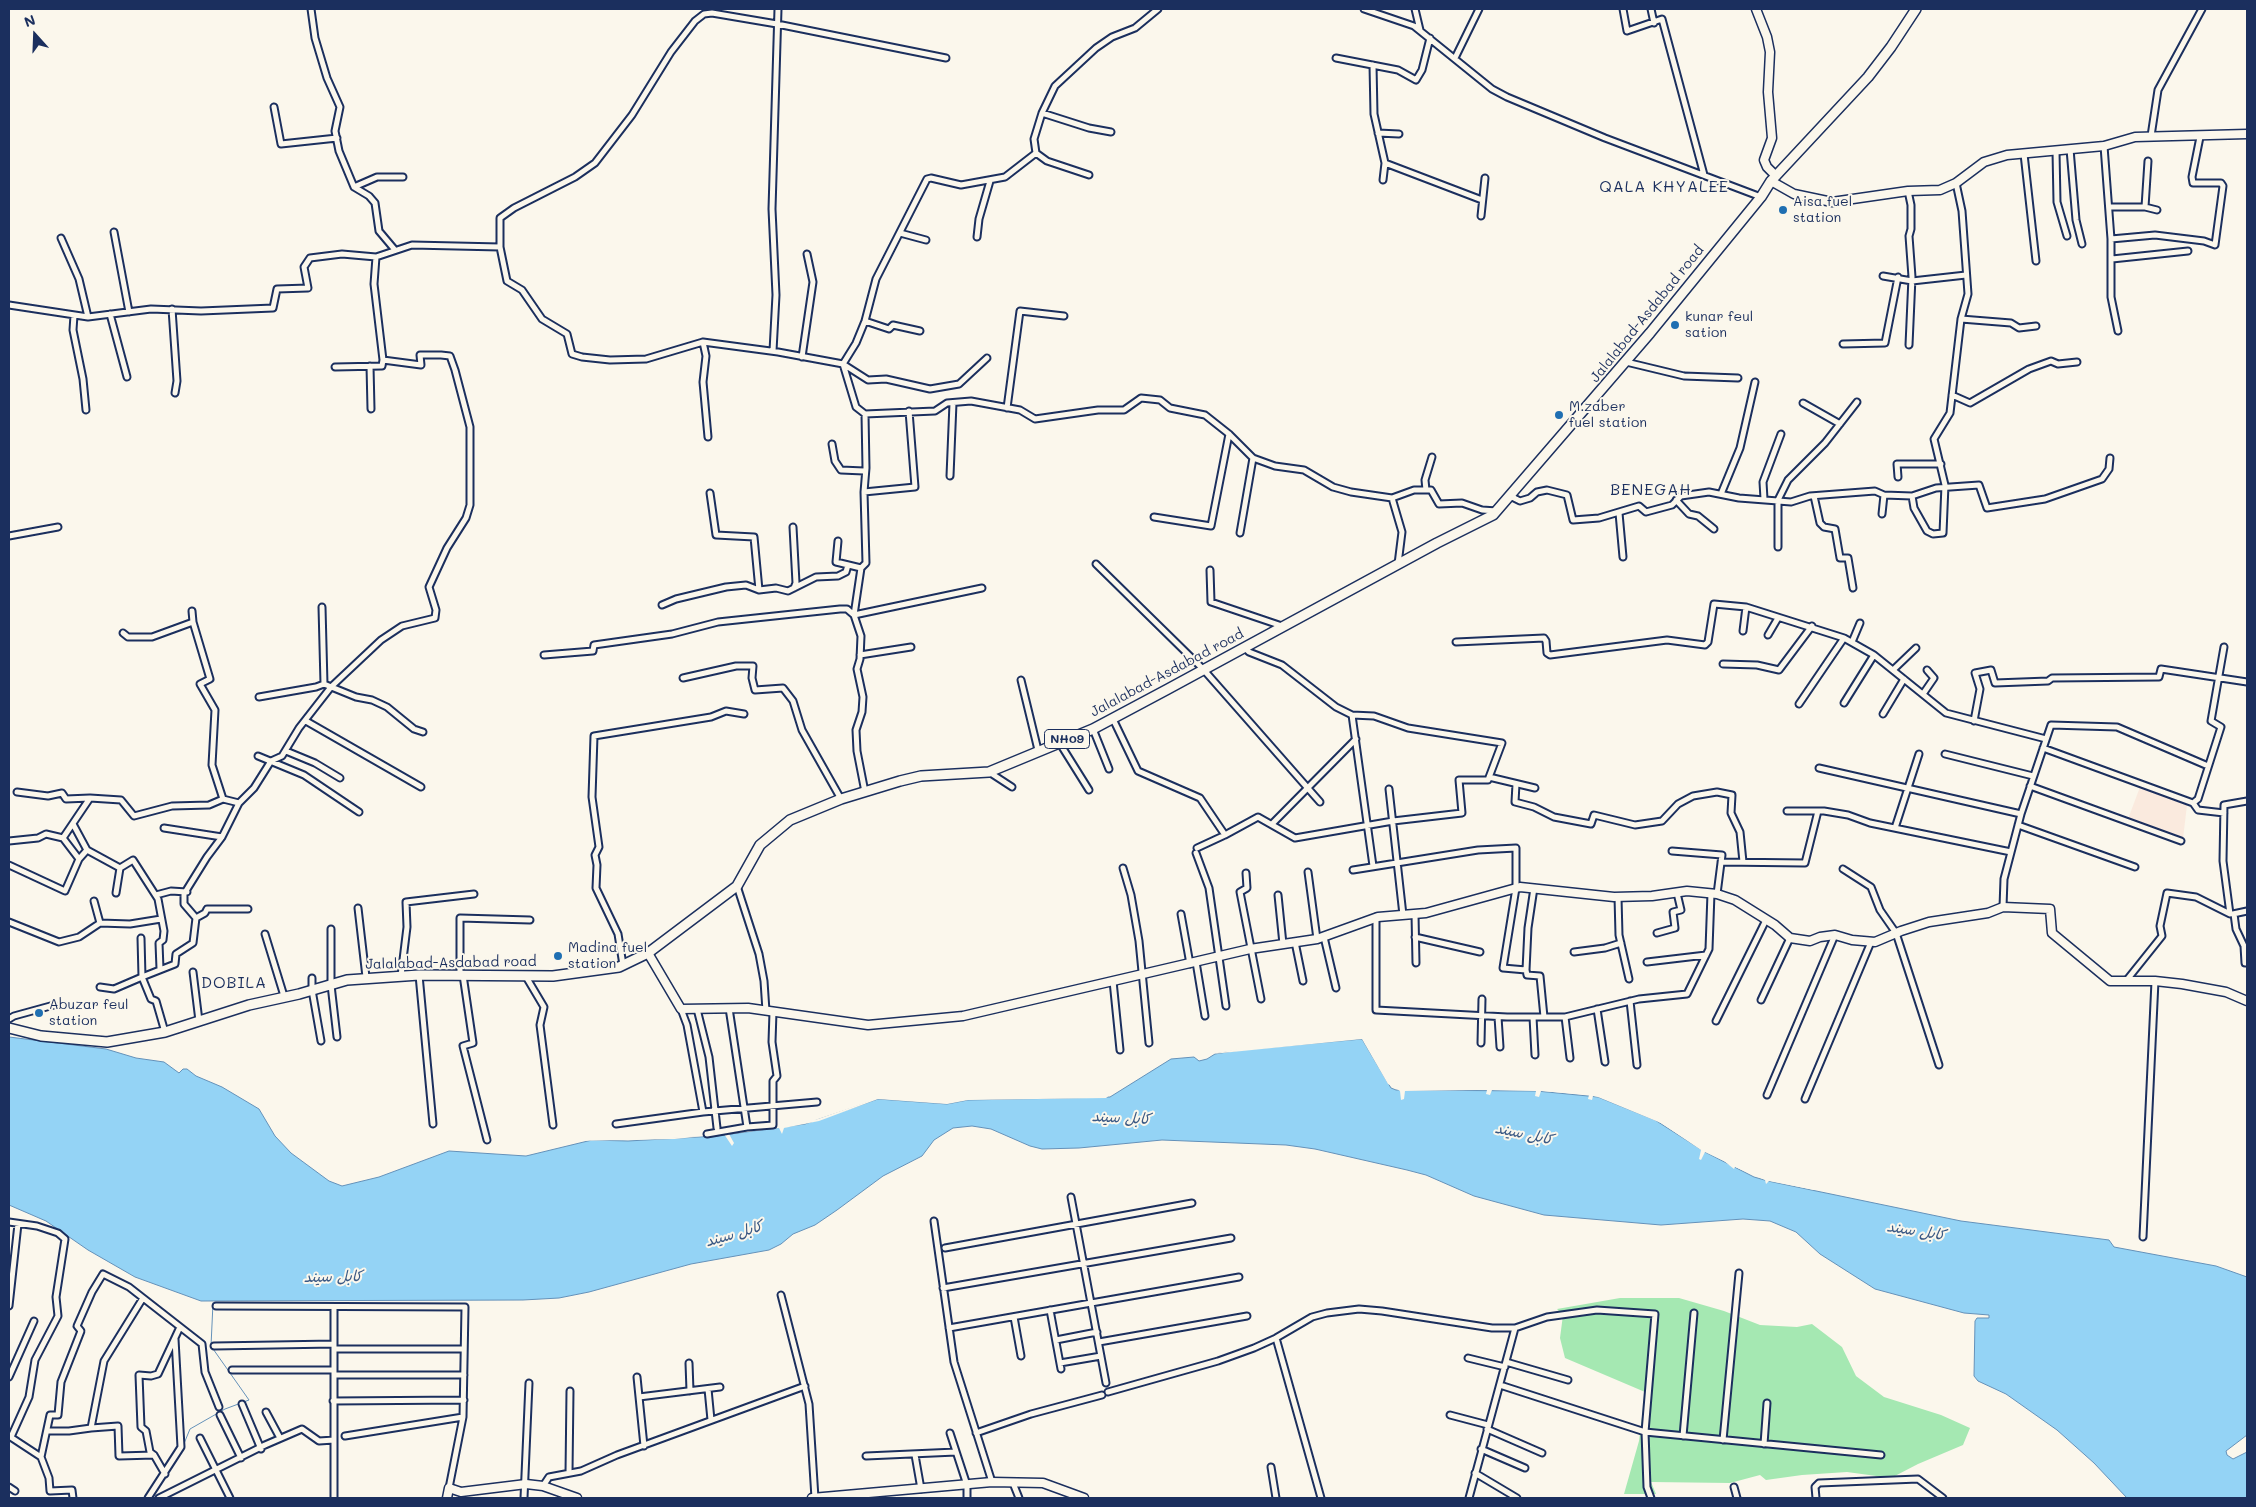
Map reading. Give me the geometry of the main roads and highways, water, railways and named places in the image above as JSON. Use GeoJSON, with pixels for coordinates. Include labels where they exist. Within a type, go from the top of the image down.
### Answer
{"type":"FeatureCollection","features":[{"type":"Feature","properties":{"kind":"main road","name":"Jalalabad-Asdabad road"},"geometry":{"type":"LineString","coordinates":[[9,1028],[41,1036],[107,1042],[165,1032],[284,996],[366,977],[419,975],[553,976],[609,969],[623,965],[648,953],[737,886],[746,867],[769,835],[790,820],[841,799],[921,776],[989,772],[1059,741],[1093,729],[1112,719],[1282,626],[1493,515],[1626,362],[1761,198],[1774,178],[1868,77],[1916,9]]}},
{"type":"Feature","properties":{"kind":"water","name":"کابل سيند"},"geometry":{"type":"Polygon","coordinates":[[[9,1037],[106,1049],[136,1058],[164,1062],[179,1073],[183,1069],[187,1069],[196,1076],[222,1087],[259,1109],[275,1136],[291,1153],[329,1181],[342,1186],[379,1177],[449,1151],[526,1156],[592,1140],[628,1141],[716,1136],[805,1124],[878,1099],[947,1104],[968,1100],[1110,1097],[1171,1059],[1194,1057],[1199,1061],[1215,1054],[1239,1050],[1362,1039],[1391,1088],[1396,1090],[1537,1091],[1598,1097],[1655,1120],[1705,1152],[1754,1177],[1768,1181],[1961,1221],[2109,1240],[2114,1247],[2216,1266],[2247,1277],[2247,1435],[2226,1451],[2227,1455],[2233,1459],[2247,1452],[2247,1498],[2127,1498],[2094,1463],[2057,1430],[2006,1394],[1978,1381],[1974,1376],[1975,1321],[1977,1318],[1989,1318],[1989,1315],[1964,1313],[1875,1289],[1820,1254],[1796,1232],[1770,1221],[1743,1219],[1661,1225],[1544,1215],[1474,1196],[1426,1175],[1315,1149],[1286,1145],[1162,1140],[1079,1148],[1042,1149],[1030,1146],[991,1129],[972,1126],[953,1128],[934,1140],[922,1156],[883,1176],[815,1225],[793,1234],[781,1244],[769,1250],[691,1264],[589,1292],[559,1298],[523,1300],[201,1301],[135,1277],[88,1250],[46,1221],[9,1205],[9,1037]]]}},
{"type":"Feature","properties":{"kind":"waterway"},"geometry":{"type":"LineString","coordinates":[[183,1446],[190,1429],[225,1409],[249,1400],[211,1346],[213,1303]]}},
{"type":"Feature","properties":{"kind":"waterway"},"geometry":{"type":"LineString","coordinates":[[13,1435],[20,1440]]}},
{"type":"Feature","properties":{"kind":"waterway"},"geometry":{"type":"LineString","coordinates":[[152,1498],[179,1455]]}},
{"type":"Feature","properties":{"kind":"waterway"},"geometry":{"type":"LineString","coordinates":[[46,1463],[49,1470]]}},
{"type":"Feature","properties":{"kind":"place","name":"Aisa fuel station"},"geometry":{"type":"Point","coordinates":[1783,210]}},
{"type":"Feature","properties":{"kind":"place","name":"kunar feul sation"},"geometry":{"type":"Point","coordinates":[1675,325]}},
{"type":"Feature","properties":{"kind":"place","name":"M.zaber fuel station"},"geometry":{"type":"Point","coordinates":[1559,415]}},
{"type":"Feature","properties":{"kind":"place","name":"Madina fuel station"},"geometry":{"type":"Point","coordinates":[558,956]}},
{"type":"Feature","properties":{"kind":"place","name":"Abuzar feul station"},"geometry":{"type":"Point","coordinates":[39,1013]}},
{"type":"Feature","properties":{"kind":"district","name":"QALA KHYALEE"},"geometry":{"type":"Point","coordinates":[1664,187]}},
{"type":"Feature","properties":{"kind":"district","name":"BENEGAH"},"geometry":{"type":"Point","coordinates":[1651,490]}},
{"type":"Feature","properties":{"kind":"district","name":"DOBILA"},"geometry":{"type":"Point","coordinates":[234,983]}}]}
